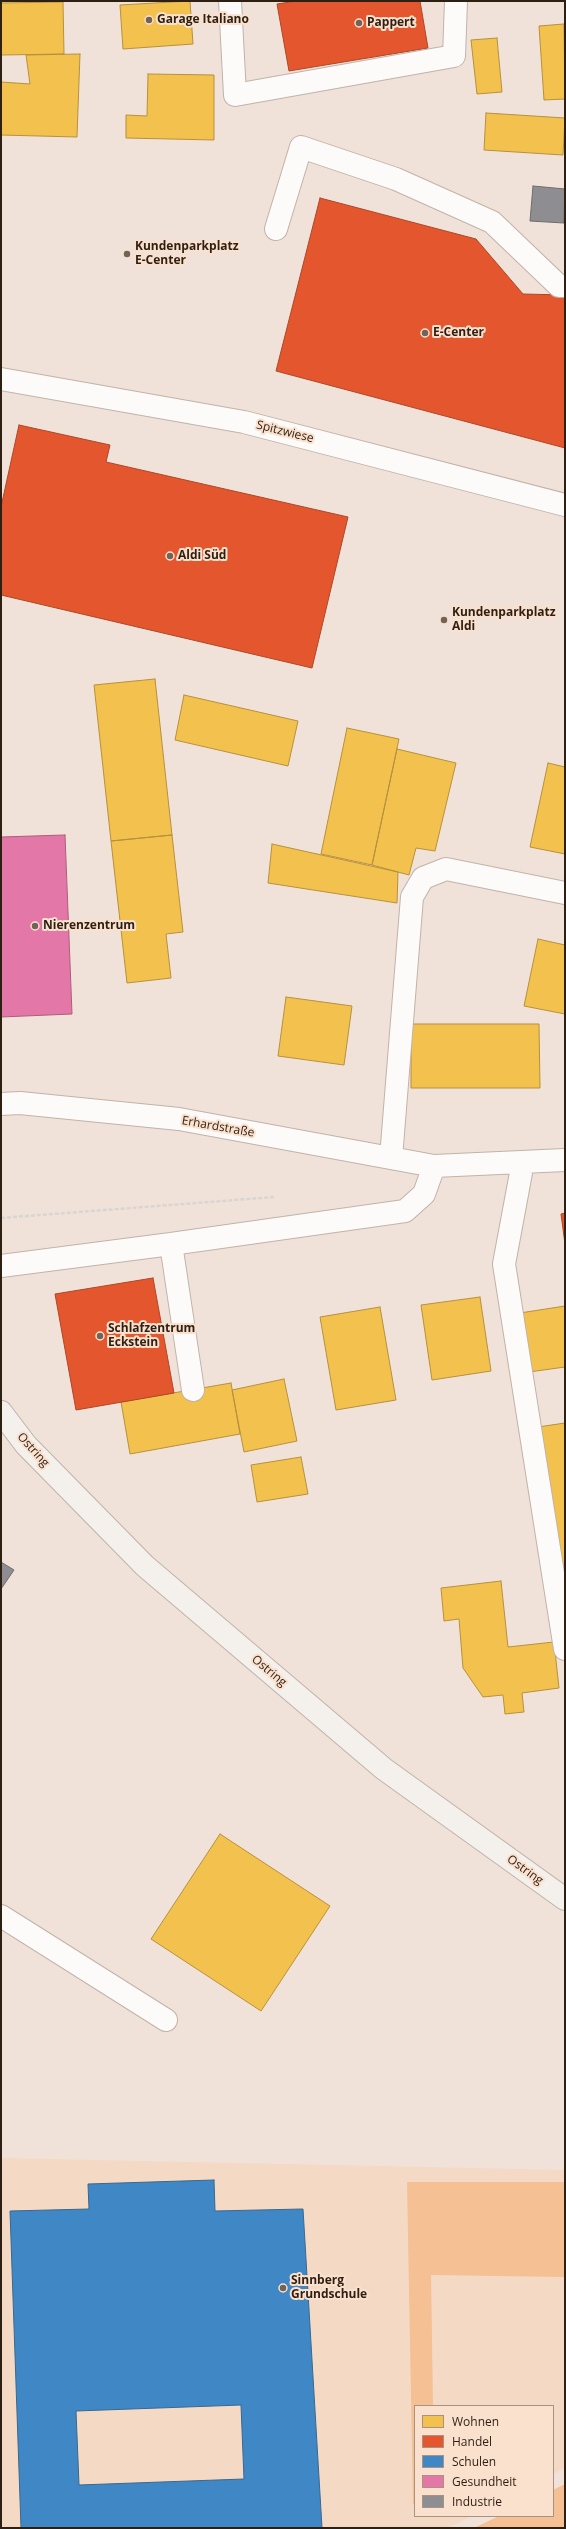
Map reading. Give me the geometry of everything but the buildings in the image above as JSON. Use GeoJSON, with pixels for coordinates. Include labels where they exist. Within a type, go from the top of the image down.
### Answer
{"type":"FeatureCollection","features":[{"type":"Feature","properties":{"kind":"main road","name":"Ostring"},"geometry":{"type":"LineString","coordinates":[[1,1412],[26,1444],[145,1566],[384,1769],[565,1899]]}},
{"type":"Feature","properties":{"kind":"street"},"geometry":{"type":"LineString","coordinates":[[230,1],[235,95],[454,56],[456,1]]}},
{"type":"Feature","properties":{"kind":"street"},"geometry":{"type":"LineString","coordinates":[[276,229],[301,147],[396,179],[492,222],[559,286],[565,286]]}},
{"type":"Feature","properties":{"kind":"street","name":"Spitzwiese"},"geometry":{"type":"LineString","coordinates":[[1,379],[244,422],[565,505]]}},
{"type":"Feature","properties":{"kind":"street"},"geometry":{"type":"LineString","coordinates":[[391,1158],[412,897],[423,878],[446,869],[565,893]]}},
{"type":"Feature","properties":{"kind":"street","name":"Erhardstraße"},"geometry":{"type":"LineString","coordinates":[[1,1104],[20,1103],[180,1120],[434,1166],[565,1160]]}},
{"type":"Feature","properties":{"kind":"street"},"geometry":{"type":"LineString","coordinates":[[523,1162],[504,1264],[565,1649]]}},
{"type":"Feature","properties":{"kind":"street"},"geometry":{"type":"LineString","coordinates":[[1,1266],[405,1211],[424,1194],[434,1166]]}},
{"type":"Feature","properties":{"kind":"street"},"geometry":{"type":"LineString","coordinates":[[171,1244],[192,1330],[193,1390]]}},
{"type":"Feature","properties":{"kind":"street"},"geometry":{"type":"LineString","coordinates":[[1,1916],[166,2020]]}},
{"type":"Feature","properties":{"kind":"path"},"geometry":{"type":"LineString","coordinates":[[1,1218],[32,1214],[281,1197]]}},
{"type":"Feature","properties":{"kind":"shaded area","name":"Sinnberg Grundschule"},"geometry":{"type":"Polygon","coordinates":[[[1,2158],[565,2170],[565,2468],[554,2474],[554,2405],[414,2405],[414,2517],[470,2517],[448,2528],[1,2528],[1,2158]]]}},
{"type":"Feature","properties":{"kind":"shaded area"},"geometry":{"type":"Polygon","coordinates":[[[407,2182],[565,2182],[565,2277],[431,2275],[433,2405],[414,2405],[413,2504],[407,2182]]]}},
{"type":"Feature","properties":{"kind":"shaded area"},"geometry":{"type":"Polygon","coordinates":[[[565,2484],[565,2528],[474,2528],[497,2517],[554,2517],[554,2490],[565,2484]]]}},
{"type":"Feature","properties":{"kind":"place","name":"Garage Italiano"},"geometry":{"type":"Point","coordinates":[149,20]}},
{"type":"Feature","properties":{"kind":"place","name":"Pappert"},"geometry":{"type":"Point","coordinates":[359,23]}},
{"type":"Feature","properties":{"kind":"place","name":"Kundenparkplatz E-Center"},"geometry":{"type":"Point","coordinates":[127,254]}},
{"type":"Feature","properties":{"kind":"place","name":"E-Center"},"geometry":{"type":"Point","coordinates":[425,333]}},
{"type":"Feature","properties":{"kind":"place","name":"Aldi Süd"},"geometry":{"type":"Point","coordinates":[170,556]}},
{"type":"Feature","properties":{"kind":"place","name":"Kundenparkplatz Aldi"},"geometry":{"type":"Point","coordinates":[444,620]}},
{"type":"Feature","properties":{"kind":"place","name":"Nierenzentrum"},"geometry":{"type":"Point","coordinates":[35,926]}},
{"type":"Feature","properties":{"kind":"place","name":"Schlafzentrum Eckstein"},"geometry":{"type":"Point","coordinates":[100,1336]}},
{"type":"Feature","properties":{"kind":"place","name":"Sinnberg Grundschule"},"geometry":{"type":"Point","coordinates":[283,2288]}}]}
